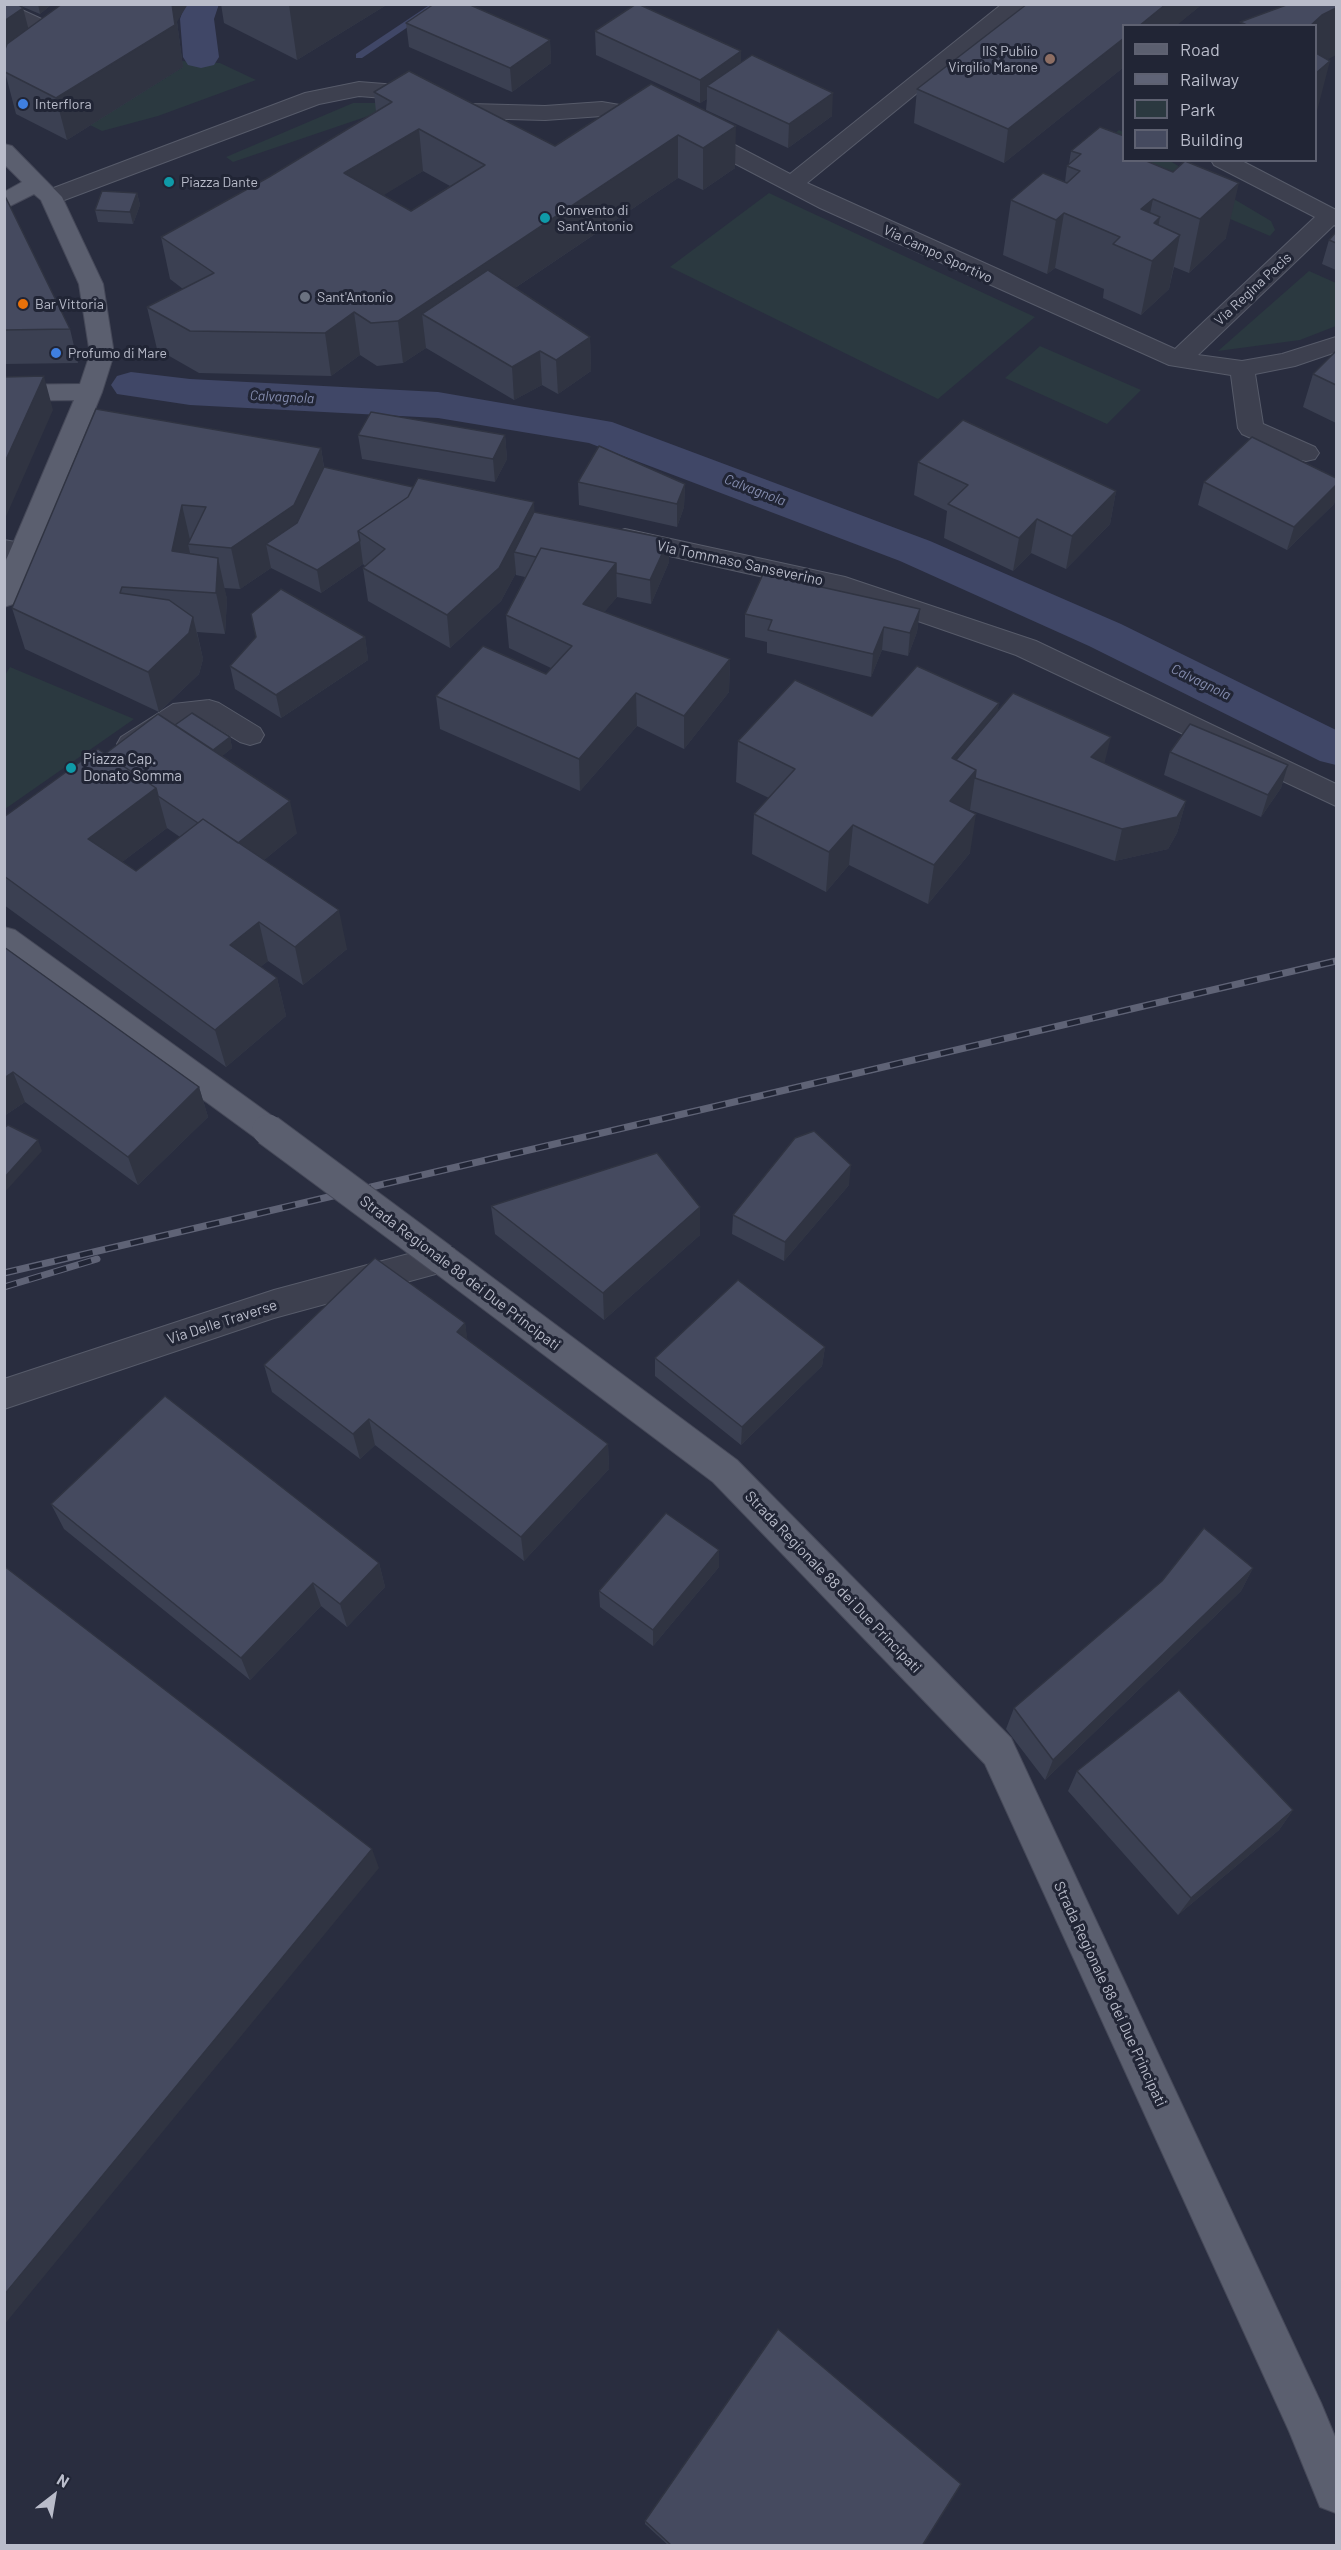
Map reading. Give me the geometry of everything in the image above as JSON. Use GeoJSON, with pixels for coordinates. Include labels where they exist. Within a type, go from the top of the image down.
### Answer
{"type":"FeatureCollection","features":[{"type":"Feature","properties":{"kind":"main road"},"geometry":{"type":"LineString","coordinates":[[33,45],[59,25]]}},
{"type":"Feature","properties":{"kind":"main road"},"geometry":{"type":"LineString","coordinates":[[4,151],[43,190],[91,284],[102,354],[90,392],[88,426],[14,550],[4,598]]}},
{"type":"Feature","properties":{"kind":"main road"},"geometry":{"type":"LineString","coordinates":[[4,202],[43,190]]}},
{"type":"Feature","properties":{"kind":"main road"},"geometry":{"type":"LineString","coordinates":[[4,393],[90,392]]}},
{"type":"Feature","properties":{"kind":"main road","name":"Strada Regionale 88 dei Due Principati"},"geometry":{"type":"LineString","coordinates":[[4,938],[268,1130],[725,1471],[999,1751],[1306,2418],[1336,2492]]}},
{"type":"Feature","properties":{"kind":"street"},"geometry":{"type":"LineString","coordinates":[[791,184],[1016,4]]}},
{"type":"Feature","properties":{"kind":"street"},"geometry":{"type":"LineString","coordinates":[[4,9],[59,25]]}},
{"type":"Feature","properties":{"kind":"street","name":"Via Campo Sportivo"},"geometry":{"type":"LineString","coordinates":[[43,190],[313,98],[359,89],[397,92],[471,111],[545,113],[602,109],[655,118],[700,136],[791,184],[951,261],[1178,360],[1242,369],[1286,361],[1336,344]]}},
{"type":"Feature","properties":{"kind":"street"},"geometry":{"type":"LineString","coordinates":[[1226,162],[1333,218]]}},
{"type":"Feature","properties":{"kind":"street","name":"Via Regina Pacis"},"geometry":{"type":"LineString","coordinates":[[1178,360],[1333,218]]}},
{"type":"Feature","properties":{"kind":"street"},"geometry":{"type":"LineString","coordinates":[[1242,369],[1251,428],[1306,453]]}},
{"type":"Feature","properties":{"kind":"street","name":"Via Tommaso Sanseverino"},"geometry":{"type":"LineString","coordinates":[[595,532],[845,586],[1026,648],[1336,796]]}},
{"type":"Feature","properties":{"kind":"street"},"geometry":{"type":"LineString","coordinates":[[108,761],[183,711],[209,710],[250,735]]}},
{"type":"Feature","properties":{"kind":"street","name":"Via Delle Traverse"},"geometry":{"type":"LineString","coordinates":[[4,1394],[274,1304],[442,1259]]}},
{"type":"Feature","properties":{"kind":"green space"},"geometry":{"type":"Polygon","coordinates":[[[182,61],[220,63],[256,80],[158,116],[102,131],[90,125],[183,67],[182,61]]]}},
{"type":"Feature","properties":{"kind":"green space"},"geometry":{"type":"Polygon","coordinates":[[[353,103],[379,103],[383,111],[233,162],[226,157],[353,103]]]}},
{"type":"Feature","properties":{"kind":"green space"},"geometry":{"type":"Polygon","coordinates":[[[1119,130],[1122,132],[1122,162],[1172,162],[1271,221],[1275,230],[1270,236],[1085,157],[1119,130]]]}},
{"type":"Feature","properties":{"kind":"green space"},"geometry":{"type":"Polygon","coordinates":[[[769,193],[1035,317],[938,399],[670,267],[769,193]]]}},
{"type":"Feature","properties":{"kind":"green space"},"geometry":{"type":"Polygon","coordinates":[[[1309,271],[1336,283],[1336,326],[1300,340],[1218,351],[1309,271]]]}},
{"type":"Feature","properties":{"kind":"green space"},"geometry":{"type":"Polygon","coordinates":[[[1040,346],[1141,390],[1107,424],[1005,378],[1040,346]]]}},
{"type":"Feature","properties":{"kind":"green space"},"geometry":{"type":"Polygon","coordinates":[[[10,667],[134,719],[5,809],[4,677],[10,667]]]}},
{"type":"Feature","properties":{"kind":"building"},"geometry":{"type":"Polygon","coordinates":[[[4,4],[17,4],[23,8],[4,21],[4,4]]]}},
{"type":"Feature","properties":{"kind":"building"},"geometry":{"type":"Polygon","coordinates":[[[62,4],[172,4],[175,25],[56,98],[5,72],[4,52],[7,44],[62,4]]]}},
{"type":"Feature","properties":{"kind":"building"},"geometry":{"type":"Polygon","coordinates":[[[434,4],[468,4],[550,40],[510,68],[406,23],[434,4]]]}},
{"type":"Feature","properties":{"kind":"building"},"geometry":{"type":"Polygon","coordinates":[[[636,4],[741,51],[700,80],[595,31],[636,4]]]}},
{"type":"Feature","properties":{"kind":"building"},"geometry":{"type":"Polygon","coordinates":[[[1027,4],[1166,4],[1141,24],[1122,24],[1122,40],[1008,129],[917,89],[1027,4]]]}},
{"type":"Feature","properties":{"kind":"building"},"geometry":{"type":"Polygon","coordinates":[[[1289,4],[1336,4],[1336,8],[1322,15],[1312,24],[1244,24],[1240,22],[1289,4]]]}},
{"type":"Feature","properties":{"kind":"building"},"geometry":{"type":"Polygon","coordinates":[[[1317,54],[1330,61],[1317,72],[1317,54]]]}},
{"type":"Feature","properties":{"kind":"building"},"geometry":{"type":"Polygon","coordinates":[[[752,55],[833,93],[789,124],[707,86],[752,55]]]}},
{"type":"Feature","properties":{"kind":"building"},"geometry":{"type":"Polygon","coordinates":[[[409,71],[555,146],[651,84],[736,126],[703,148],[678,135],[398,321],[371,323],[354,312],[325,333],[190,331],[147,307],[214,273],[161,237],[269,177],[392,102],[374,92],[409,71]],[[419,129],[344,173],[411,211],[485,165],[419,129]]]}},
{"type":"Feature","properties":{"kind":"building"},"geometry":{"type":"Polygon","coordinates":[[[1100,127],[1122,135],[1122,162],[1149,162],[1173,172],[1184,162],[1187,162],[1239,183],[1200,219],[1153,199],[1141,209],[1160,217],[1154,223],[1180,235],[1152,261],[1113,244],[1120,237],[1064,213],[1056,220],[1011,200],[1043,173],[1067,183],[1080,171],[1067,166],[1081,154],[1071,151],[1100,127]]]}},
{"type":"Feature","properties":{"kind":"building"},"geometry":{"type":"Polygon","coordinates":[[[102,191],[137,193],[130,212],[95,210],[102,191]]]}},
{"type":"Feature","properties":{"kind":"building"},"geometry":{"type":"Polygon","coordinates":[[[4,194],[70,329],[4,330],[4,194]]]}},
{"type":"Feature","properties":{"kind":"building"},"geometry":{"type":"Polygon","coordinates":[[[1336,232],[1336,243],[1329,240],[1336,232]]]}},
{"type":"Feature","properties":{"kind":"building"},"geometry":{"type":"Polygon","coordinates":[[[488,270],[590,337],[556,360],[540,351],[512,367],[422,314],[488,270]]]}},
{"type":"Feature","properties":{"kind":"building"},"geometry":{"type":"Polygon","coordinates":[[[1336,351],[1336,385],[1313,374],[1336,351]]]}},
{"type":"Feature","properties":{"kind":"building"},"geometry":{"type":"Polygon","coordinates":[[[44,376],[4,464],[4,377],[44,376]]]}},
{"type":"Feature","properties":{"kind":"building"},"geometry":{"type":"Polygon","coordinates":[[[96,409],[321,448],[294,505],[231,548],[188,544],[206,507],[182,505],[172,551],[218,558],[216,593],[122,587],[120,593],[169,600],[193,617],[189,633],[148,672],[12,608],[96,409]]]}},
{"type":"Feature","properties":{"kind":"building"},"geometry":{"type":"Polygon","coordinates":[[[371,412],[505,435],[493,459],[358,435],[371,412]]]}},
{"type":"Feature","properties":{"kind":"building"},"geometry":{"type":"Polygon","coordinates":[[[963,420],[1116,491],[1072,536],[1037,519],[1019,538],[948,504],[968,485],[918,462],[963,420]]]}},
{"type":"Feature","properties":{"kind":"building"},"geometry":{"type":"Polygon","coordinates":[[[1252,437],[1336,478],[1336,485],[1294,527],[1204,482],[1252,437]]]}},
{"type":"Feature","properties":{"kind":"building"},"geometry":{"type":"Polygon","coordinates":[[[599,446],[685,484],[677,504],[578,482],[599,446]]]}},
{"type":"Feature","properties":{"kind":"building"},"geometry":{"type":"Polygon","coordinates":[[[324,467],[413,487],[408,497],[358,531],[360,541],[317,570],[266,544],[297,523],[324,467]]]}},
{"type":"Feature","properties":{"kind":"building"},"geometry":{"type":"Polygon","coordinates":[[[418,478],[534,502],[499,568],[447,615],[363,568],[385,549],[358,531],[408,497],[418,478]]]}},
{"type":"Feature","properties":{"kind":"building"},"geometry":{"type":"Polygon","coordinates":[[[534,512],[669,539],[650,580],[616,573],[616,563],[541,548],[536,557],[514,552],[534,512]]]}},
{"type":"Feature","properties":{"kind":"building"},"geometry":{"type":"Polygon","coordinates":[[[541,548],[616,563],[583,604],[730,659],[684,716],[636,693],[579,759],[436,696],[483,646],[546,674],[572,646],[506,615],[541,548]]]}},
{"type":"Feature","properties":{"kind":"building"},"geometry":{"type":"Polygon","coordinates":[[[763,574],[920,609],[910,633],[884,627],[873,654],[768,630],[772,620],[745,614],[763,574]]]}},
{"type":"Feature","properties":{"kind":"building"},"geometry":{"type":"Polygon","coordinates":[[[281,589],[365,637],[276,695],[230,666],[256,637],[251,614],[281,589]]]}},
{"type":"Feature","properties":{"kind":"building"},"geometry":{"type":"Polygon","coordinates":[[[917,666],[999,703],[952,758],[976,770],[950,801],[976,814],[934,865],[853,825],[829,852],[754,814],[795,769],[738,741],[795,680],[872,716],[917,666]]]}},
{"type":"Feature","properties":{"kind":"building"},"geometry":{"type":"Polygon","coordinates":[[[1013,693],[1111,737],[1091,757],[1186,801],[1177,817],[1122,829],[975,778],[976,770],[956,760],[1013,693]]]}},
{"type":"Feature","properties":{"kind":"building"},"geometry":{"type":"Polygon","coordinates":[[[192,713],[230,737],[213,750],[175,725],[192,713]]]}},
{"type":"Feature","properties":{"kind":"building"},"geometry":{"type":"Polygon","coordinates":[[[158,714],[290,801],[238,843],[203,819],[198,823],[158,796],[156,788],[105,754],[158,714]]]}},
{"type":"Feature","properties":{"kind":"building"},"geometry":{"type":"Polygon","coordinates":[[[1190,724],[1288,765],[1268,795],[1170,752],[1190,724]]]}},
{"type":"Feature","properties":{"kind":"building"},"geometry":{"type":"Polygon","coordinates":[[[98,749],[156,788],[88,839],[136,871],[203,819],[339,910],[295,947],[259,922],[230,945],[277,978],[215,1030],[4,876],[4,817],[98,749]]]}},
{"type":"Feature","properties":{"kind":"building"},"geometry":{"type":"Polygon","coordinates":[[[4,947],[199,1087],[128,1157],[13,1072],[4,1078],[4,947]]]}},
{"type":"Feature","properties":{"kind":"building"},"geometry":{"type":"Polygon","coordinates":[[[8,1125],[38,1140],[4,1178],[4,1128],[8,1125]]]}},
{"type":"Feature","properties":{"kind":"building"},"geometry":{"type":"Polygon","coordinates":[[[814,1131],[851,1165],[785,1242],[733,1215],[795,1138],[814,1131]]]}},
{"type":"Feature","properties":{"kind":"building"},"geometry":{"type":"Polygon","coordinates":[[[657,1153],[700,1207],[603,1293],[491,1206],[657,1153]]]}},
{"type":"Feature","properties":{"kind":"building"},"geometry":{"type":"Polygon","coordinates":[[[375,1258],[465,1323],[457,1332],[608,1444],[521,1537],[369,1419],[353,1434],[264,1365],[375,1258]]]}},
{"type":"Feature","properties":{"kind":"building"},"geometry":{"type":"Polygon","coordinates":[[[738,1280],[825,1347],[742,1427],[655,1358],[738,1280]]]}},
{"type":"Feature","properties":{"kind":"building"},"geometry":{"type":"Polygon","coordinates":[[[165,1396],[379,1563],[340,1604],[313,1583],[241,1658],[51,1504],[165,1396]]]}},
{"type":"Feature","properties":{"kind":"building"},"geometry":{"type":"Polygon","coordinates":[[[666,1513],[719,1550],[653,1630],[599,1591],[666,1513]]]}},
{"type":"Feature","properties":{"kind":"building"},"geometry":{"type":"Polygon","coordinates":[[[1204,1528],[1253,1568],[1053,1760],[1014,1708],[1162,1581],[1204,1528]]]}},
{"type":"Feature","properties":{"kind":"building"},"geometry":{"type":"Polygon","coordinates":[[[4,1566],[372,1849],[4,2295],[4,1566]]]}},
{"type":"Feature","properties":{"kind":"building"},"geometry":{"type":"Polygon","coordinates":[[[1179,1690],[1293,1810],[1191,1898],[1077,1771],[1179,1690]]]}},
{"type":"Feature","properties":{"kind":"building"},"geometry":{"type":"Polygon","coordinates":[[[778,2329],[961,2484],[922,2546],[672,2546],[645,2521],[778,2329]]]}},
{"type":"Feature","properties":{"kind":"waterway"},"geometry":{"type":"LineString","coordinates":[[201,57],[197,19],[202,4]]}},
{"type":"Feature","properties":{"kind":"waterway"},"geometry":{"type":"LineString","coordinates":[[359,56],[438,4]]}},
{"type":"Feature","properties":{"kind":"waterway","name":"Calvagnola"},"geometry":{"type":"LineString","coordinates":[[131,385],[190,392],[438,405],[597,431],[915,551],[1105,635],[1336,749]]}},
{"type":"Feature","properties":{"kind":"railway"},"geometry":{"type":"LineString","coordinates":[[4,1273],[1336,961]]}},
{"type":"Feature","properties":{"kind":"railway"},"geometry":{"type":"LineString","coordinates":[[4,1287],[97,1259]]}},
{"type":"Feature","properties":{"kind":"place","name":"IIS Publio Virgilio Marone"},"geometry":{"type":"Point","coordinates":[1050,59]}},
{"type":"Feature","properties":{"kind":"place","name":"Interflora"},"geometry":{"type":"Point","coordinates":[23,104]}},
{"type":"Feature","properties":{"kind":"place","name":"Piazza Dante"},"geometry":{"type":"Point","coordinates":[169,182]}},
{"type":"Feature","properties":{"kind":"place","name":"Convento di Sant'Antonio"},"geometry":{"type":"Point","coordinates":[545,218]}},
{"type":"Feature","properties":{"kind":"place","name":"Sant'Antonio"},"geometry":{"type":"Point","coordinates":[305,297]}},
{"type":"Feature","properties":{"kind":"place","name":"Bar Vittoria"},"geometry":{"type":"Point","coordinates":[23,304]}},
{"type":"Feature","properties":{"kind":"place","name":"Profumo di Mare"},"geometry":{"type":"Point","coordinates":[56,353]}},
{"type":"Feature","properties":{"kind":"place","name":"Piazza Cap. Donato Somma"},"geometry":{"type":"Point","coordinates":[71,768]}}]}
